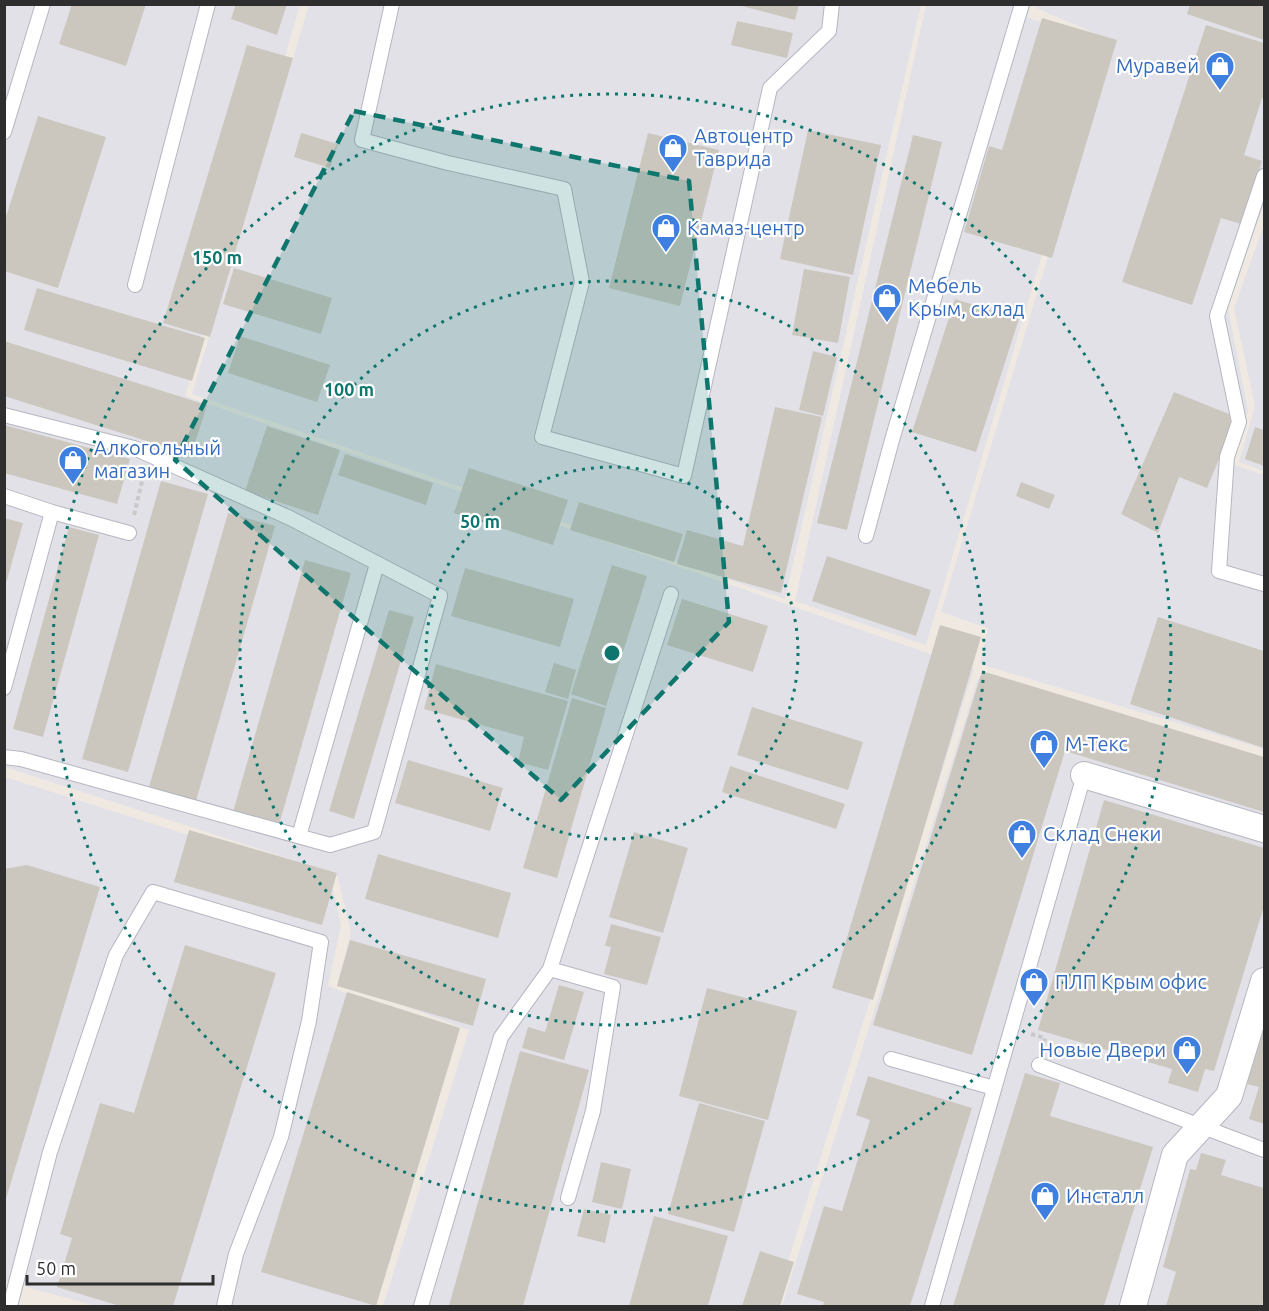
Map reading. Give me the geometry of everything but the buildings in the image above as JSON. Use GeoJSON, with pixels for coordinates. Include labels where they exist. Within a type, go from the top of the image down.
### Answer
{"type":"FeatureCollection","features":[{"type":"Feature","properties":{"kind":"street"},"geometry":{"type":"LineString","coordinates":[[1084,775],[1264,829]]}},
{"type":"Feature","properties":{"kind":"street"},"geometry":{"type":"LineString","coordinates":[[1133,1306],[1175,1155],[1229,1096],[1264,981]]}},
{"type":"Feature","properties":{"kind":"lane"},"geometry":{"type":"LineString","coordinates":[[4,132],[43,4]]}},
{"type":"Feature","properties":{"kind":"lane"},"geometry":{"type":"LineString","coordinates":[[135,285],[208,4]]}},
{"type":"Feature","properties":{"kind":"lane"},"geometry":{"type":"LineString","coordinates":[[392,4],[362,140],[448,163],[564,189],[582,282],[543,437],[684,476],[770,88],[829,31],[832,4]]}},
{"type":"Feature","properties":{"kind":"lane"},"geometry":{"type":"LineString","coordinates":[[866,536],[895,429],[1022,4]]}},
{"type":"Feature","properties":{"kind":"lane"},"geometry":{"type":"LineString","coordinates":[[1264,177],[1217,316],[1239,422],[1227,457],[1219,570],[1264,584]]}},
{"type":"Feature","properties":{"kind":"lane"},"geometry":{"type":"LineString","coordinates":[[4,415],[134,448],[290,518],[440,596],[374,832],[330,845],[21,759],[4,757]]}},
{"type":"Feature","properties":{"kind":"lane"},"geometry":{"type":"LineString","coordinates":[[4,496],[129,533]]}},
{"type":"Feature","properties":{"kind":"lane"},"geometry":{"type":"LineString","coordinates":[[4,688],[52,512]]}},
{"type":"Feature","properties":{"kind":"lane"},"geometry":{"type":"LineString","coordinates":[[299,836],[377,564]]}},
{"type":"Feature","properties":{"kind":"lane"},"geometry":{"type":"LineString","coordinates":[[421,1306],[501,1037],[550,969],[671,594]]}},
{"type":"Feature","properties":{"kind":"lane"},"geometry":{"type":"LineString","coordinates":[[932,1306],[1084,775]]}},
{"type":"Feature","properties":{"kind":"lane"},"geometry":{"type":"LineString","coordinates":[[10,1306],[50,1152],[116,955],[153,892],[321,942],[309,1021],[281,1137],[237,1254],[224,1306]]}},
{"type":"Feature","properties":{"kind":"lane"},"geometry":{"type":"LineString","coordinates":[[550,969],[613,987],[593,1111],[568,1198]]}},
{"type":"Feature","properties":{"kind":"lane"},"geometry":{"type":"LineString","coordinates":[[891,1059],[994,1088]]}},
{"type":"Feature","properties":{"kind":"lane"},"geometry":{"type":"LineString","coordinates":[[1038,1065],[1264,1150]]}},
{"type":"Feature","properties":{"kind":"path"},"geometry":{"type":"LineString","coordinates":[[129,533],[148,454]]}},
{"type":"Feature","properties":{"kind":"highlighted area"},"geometry":{"type":"Polygon","coordinates":[[[354,111],[689,181],[729,622],[561,800],[175,460],[354,111]]]}},
{"type":"Feature","properties":{"kind":"shaded area"},"geometry":{"type":"Polygon","coordinates":[[[5,5],[300,5],[185,396],[974,669],[774,1306],[383,1306],[469,1030],[338,981],[351,933],[337,874],[5,767],[5,5]]]}},
{"type":"Feature","properties":{"kind":"shaded area"},"geometry":{"type":"Polygon","coordinates":[[[309,5],[921,5],[785,599],[192,394],[309,5]]]}},
{"type":"Feature","properties":{"kind":"shaded area"},"geometry":{"type":"Polygon","coordinates":[[[926,5],[1031,5],[1027,17],[1104,46],[926,645],[795,601],[926,5]]]}},
{"type":"Feature","properties":{"kind":"shaded area"},"geometry":{"type":"Polygon","coordinates":[[[1037,5],[1264,5],[1264,204],[1228,308],[1248,410],[1232,464],[1264,475],[1264,749],[980,664],[988,628],[941,612],[1113,41],[1036,8],[1037,5]]]}},
{"type":"Feature","properties":{"kind":"shaded area"},"geometry":{"type":"Polygon","coordinates":[[[1264,225],[1264,471],[1239,462],[1255,406],[1234,308],[1264,225]]]}},
{"type":"Feature","properties":{"kind":"shaded area"},"geometry":{"type":"Polygon","coordinates":[[[978,678],[1264,761],[1264,1306],[782,1306],[978,678]]]}},
{"type":"Feature","properties":{"kind":"shaded area"},"geometry":{"type":"Polygon","coordinates":[[[5,777],[331,880],[341,926],[328,986],[458,1036],[376,1306],[96,1306],[5,1281],[5,777]]]}},
{"type":"Feature","properties":{"kind":"place","name":"Муравей"},"geometry":{"type":"Point","coordinates":[1220,92]}},
{"type":"Feature","properties":{"kind":"place","name":"Автоцентр Таврида"},"geometry":{"type":"Point","coordinates":[673,174]}},
{"type":"Feature","properties":{"kind":"place","name":"Камаз-центр"},"geometry":{"type":"Point","coordinates":[666,254]}},
{"type":"Feature","properties":{"kind":"place","name":"Мебель Крым, склад"},"geometry":{"type":"Point","coordinates":[887,324]}},
{"type":"Feature","properties":{"kind":"place","name":"Алкогольный магазин"},"geometry":{"type":"Point","coordinates":[73,486]}},
{"type":"Feature","properties":{"kind":"place","name":"М-Текс"},"geometry":{"type":"Point","coordinates":[1044,770]}},
{"type":"Feature","properties":{"kind":"place","name":"Склад Снеки"},"geometry":{"type":"Point","coordinates":[1022,860]}},
{"type":"Feature","properties":{"kind":"place","name":"ПЛП Крым офис"},"geometry":{"type":"Point","coordinates":[1034,1008]}},
{"type":"Feature","properties":{"kind":"place","name":"Новые Двери"},"geometry":{"type":"Point","coordinates":[1187,1076]}},
{"type":"Feature","properties":{"kind":"place","name":"Инсталл"},"geometry":{"type":"Point","coordinates":[1045,1222]}}]}
